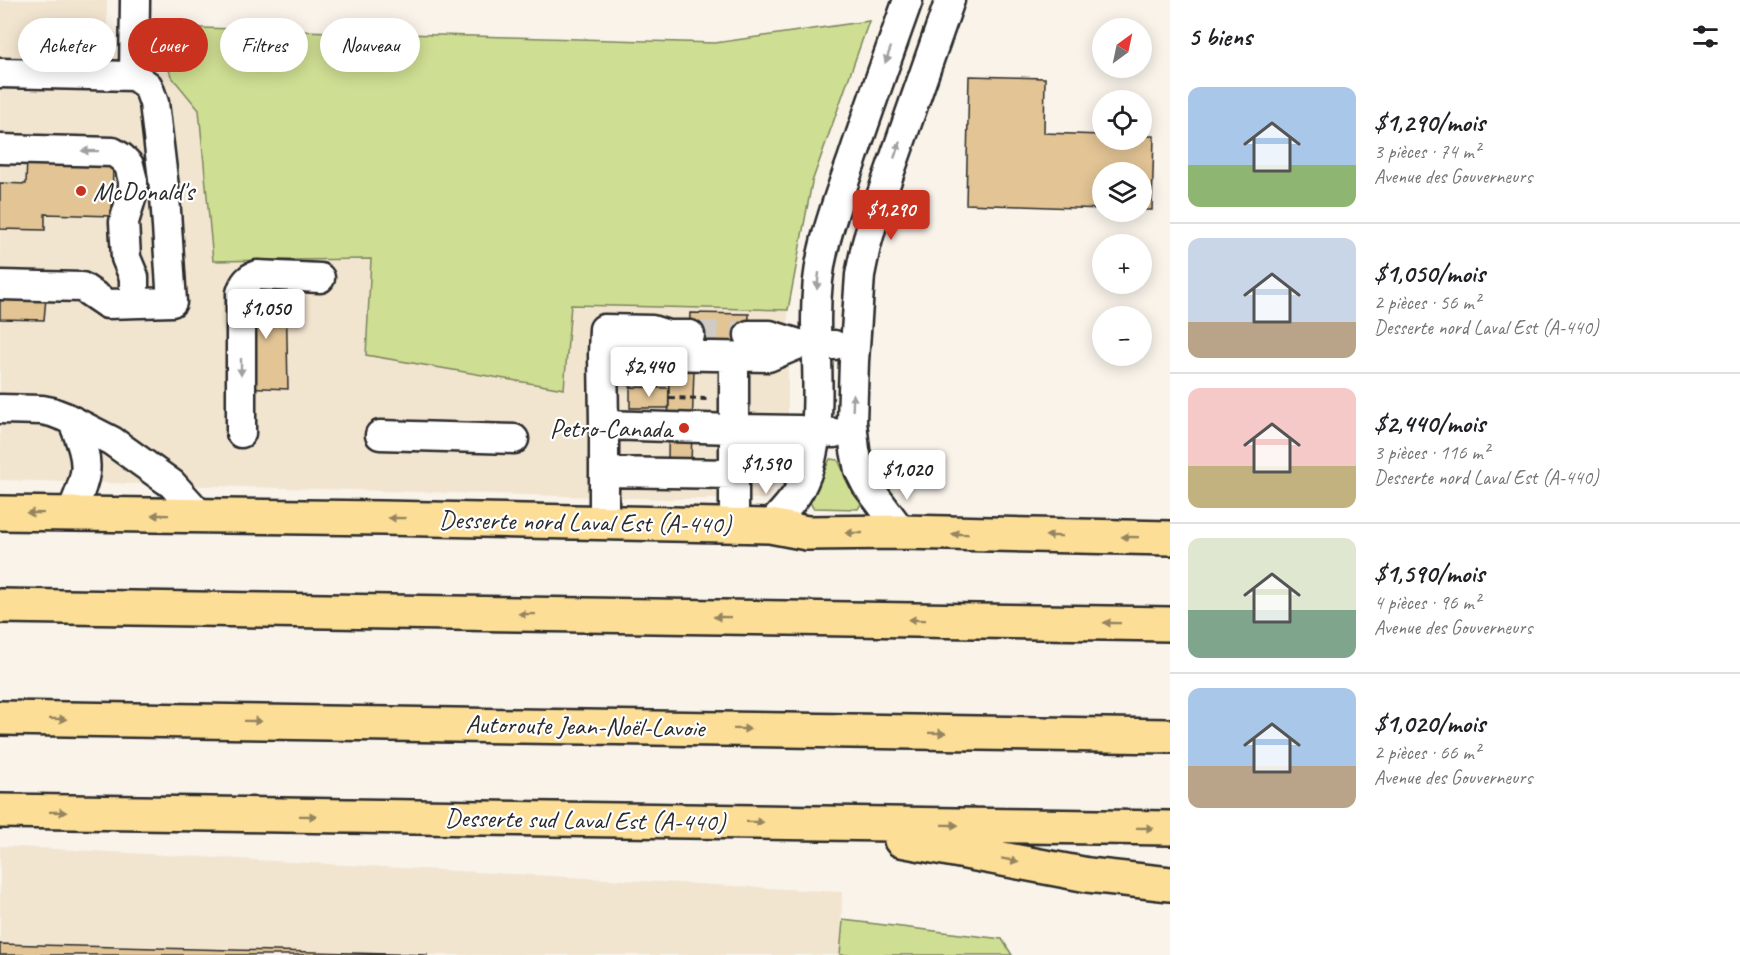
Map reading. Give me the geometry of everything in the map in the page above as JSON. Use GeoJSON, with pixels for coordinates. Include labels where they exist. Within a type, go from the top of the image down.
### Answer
{"type":"FeatureCollection","features":[{"type":"Feature","properties":{"kind":"main road","name":"Desserte nord Laval Est (A-440)"},"geometry":{"type":"LineString","coordinates":[[0,513],[734,525],[771,526],[807,533],[902,532],[1170,538]]}},
{"type":"Feature","properties":{"kind":"main road"},"geometry":{"type":"LineString","coordinates":[[0,606],[1170,624]]}},
{"type":"Feature","properties":{"kind":"main road","name":"Autoroute Jean-Noël-Lavoie"},"geometry":{"type":"LineString","coordinates":[[0,718],[1170,736]]}},
{"type":"Feature","properties":{"kind":"main road","name":"Desserte sud Laval Est (A-440)"},"geometry":{"type":"LineString","coordinates":[[0,811],[1170,828]]}},
{"type":"Feature","properties":{"kind":"main road"},"geometry":{"type":"LineString","coordinates":[[808,823],[1088,875],[1170,884]]}},
{"type":"Feature","properties":{"kind":"street"},"geometry":{"type":"LineString","coordinates":[[134,76],[135,0]]}},
{"type":"Feature","properties":{"kind":"street"},"geometry":{"type":"LineString","coordinates":[[771,526],[797,494],[812,453],[816,432],[808,344],[824,246],[908,0]]}},
{"type":"Feature","properties":{"kind":"street"},"geometry":{"type":"LineString","coordinates":[[902,532],[866,484],[859,470],[855,450],[852,422],[860,275],[875,214],[950,0]]}},
{"type":"Feature","properties":{"kind":"street"},"geometry":{"type":"LineString","coordinates":[[0,74],[134,76],[148,86],[154,103],[165,196],[171,302],[134,290],[107,304],[82,288],[0,285]]}},
{"type":"Feature","properties":{"kind":"street"},"geometry":{"type":"LineString","coordinates":[[0,149],[113,152],[129,165],[133,192],[124,222],[126,258],[134,290]]}},
{"type":"Feature","properties":{"kind":"street"},"geometry":{"type":"LineString","coordinates":[[241,433],[241,293],[243,285],[252,276],[258,275],[320,278]]}},
{"type":"Feature","properties":{"kind":"street"},"geometry":{"type":"LineString","coordinates":[[604,523],[604,329],[652,330],[668,335],[690,335]]}},
{"type":"Feature","properties":{"kind":"street"},"geometry":{"type":"LineString","coordinates":[[603,354],[742,346],[768,357],[808,344],[855,346]]}},
{"type":"Feature","properties":{"kind":"street"},"geometry":{"type":"LineString","coordinates":[[734,525],[734,399],[742,346]]}},
{"type":"Feature","properties":{"kind":"street"},"geometry":{"type":"LineString","coordinates":[[0,409],[42,410],[59,414],[112,441],[172,484],[200,516]]}},
{"type":"Feature","properties":{"kind":"street"},"geometry":{"type":"LineString","coordinates":[[70,514],[86,467],[74,422]]}},
{"type":"Feature","properties":{"kind":"street"},"geometry":{"type":"LineString","coordinates":[[604,425],[854,434]]}},
{"type":"Feature","properties":{"kind":"street"},"geometry":{"type":"LineString","coordinates":[[380,435],[514,439]]}},
{"type":"Feature","properties":{"kind":"street"},"geometry":{"type":"LineString","coordinates":[[604,472],[734,474]]}},
{"type":"Feature","properties":{"kind":"path"},"geometry":{"type":"LineString","coordinates":[[669,398],[734,399]]}},
{"type":"Feature","properties":{"kind":"shaded area"},"geometry":{"type":"Polygon","coordinates":[[[0,0],[107,0],[107,18],[18,18],[18,72],[116,72],[116,47],[128,47],[128,72],[170,72],[199,110],[213,261],[371,259],[366,354],[563,389],[571,305],[788,310],[788,448],[774,487],[766,499],[670,499],[0,480],[0,0]]]}},
{"type":"Feature","properties":{"kind":"shaded area"},"geometry":{"type":"Polygon","coordinates":[[[0,846],[842,892],[841,955],[0,955],[0,846]]]}},
{"type":"Feature","properties":{"kind":"green space"},"geometry":{"type":"Polygon","coordinates":[[[869,21],[812,182],[788,310],[571,305],[564,389],[366,355],[371,259],[213,261],[199,110],[170,72],[208,72],[208,28],[220,29],[220,72],[308,72],[308,31],[320,32],[320,72],[420,72],[420,34],[715,43],[869,21]]]}},
{"type":"Feature","properties":{"kind":"green space"},"geometry":{"type":"Polygon","coordinates":[[[830,459],[838,460],[853,491],[862,502],[858,509],[813,508],[810,502],[830,459]]]}},
{"type":"Feature","properties":{"kind":"green space"},"geometry":{"type":"Polygon","coordinates":[[[843,920],[1002,939],[1012,955],[840,955],[843,920]]]}},
{"type":"Feature","properties":{"kind":"building"},"geometry":{"type":"Polygon","coordinates":[[[969,76],[1045,78],[1044,133],[1092,135],[1092,150],[1152,150],[1152,136],[1154,136],[1152,210],[1152,162],[1092,162],[1092,209],[966,204],[969,76]]]}},
{"type":"Feature","properties":{"kind":"building"},"geometry":{"type":"Polygon","coordinates":[[[27,157],[113,160],[112,216],[45,214],[45,230],[0,229],[0,183],[26,184],[27,157]]]}},
{"type":"Feature","properties":{"kind":"building"},"geometry":{"type":"Polygon","coordinates":[[[246,290],[286,291],[288,389],[244,387],[246,290]]]}},
{"type":"Feature","properties":{"kind":"building"},"geometry":{"type":"Polygon","coordinates":[[[0,298],[46,298],[44,320],[0,319],[0,298]]]}},
{"type":"Feature","properties":{"kind":"building"},"geometry":{"type":"Polygon","coordinates":[[[690,313],[749,314],[748,344],[689,344],[690,313]]]}},
{"type":"Feature","properties":{"kind":"building"},"geometry":{"type":"Polygon","coordinates":[[[669,367],[694,367],[691,464],[668,461],[669,367]]]}},
{"type":"Feature","properties":{"kind":"building"},"geometry":{"type":"Polygon","coordinates":[[[630,387],[669,388],[669,408],[630,408],[630,387]]]}},
{"type":"Feature","properties":{"kind":"building"},"geometry":{"type":"Polygon","coordinates":[[[0,944],[428,955],[0,955],[0,944]]]}},
{"type":"Feature","properties":{"kind":"tunnel"},"geometry":{"type":"LineString","coordinates":[[690,335],[749,335]]}},
{"type":"Feature","properties":{"kind":"place","name":"McDonald's"},"geometry":{"type":"Point","coordinates":[81,191]}},
{"type":"Feature","properties":{"kind":"place","name":"Petro-Canada"},"geometry":{"type":"Point","coordinates":[684,428]}}]}
